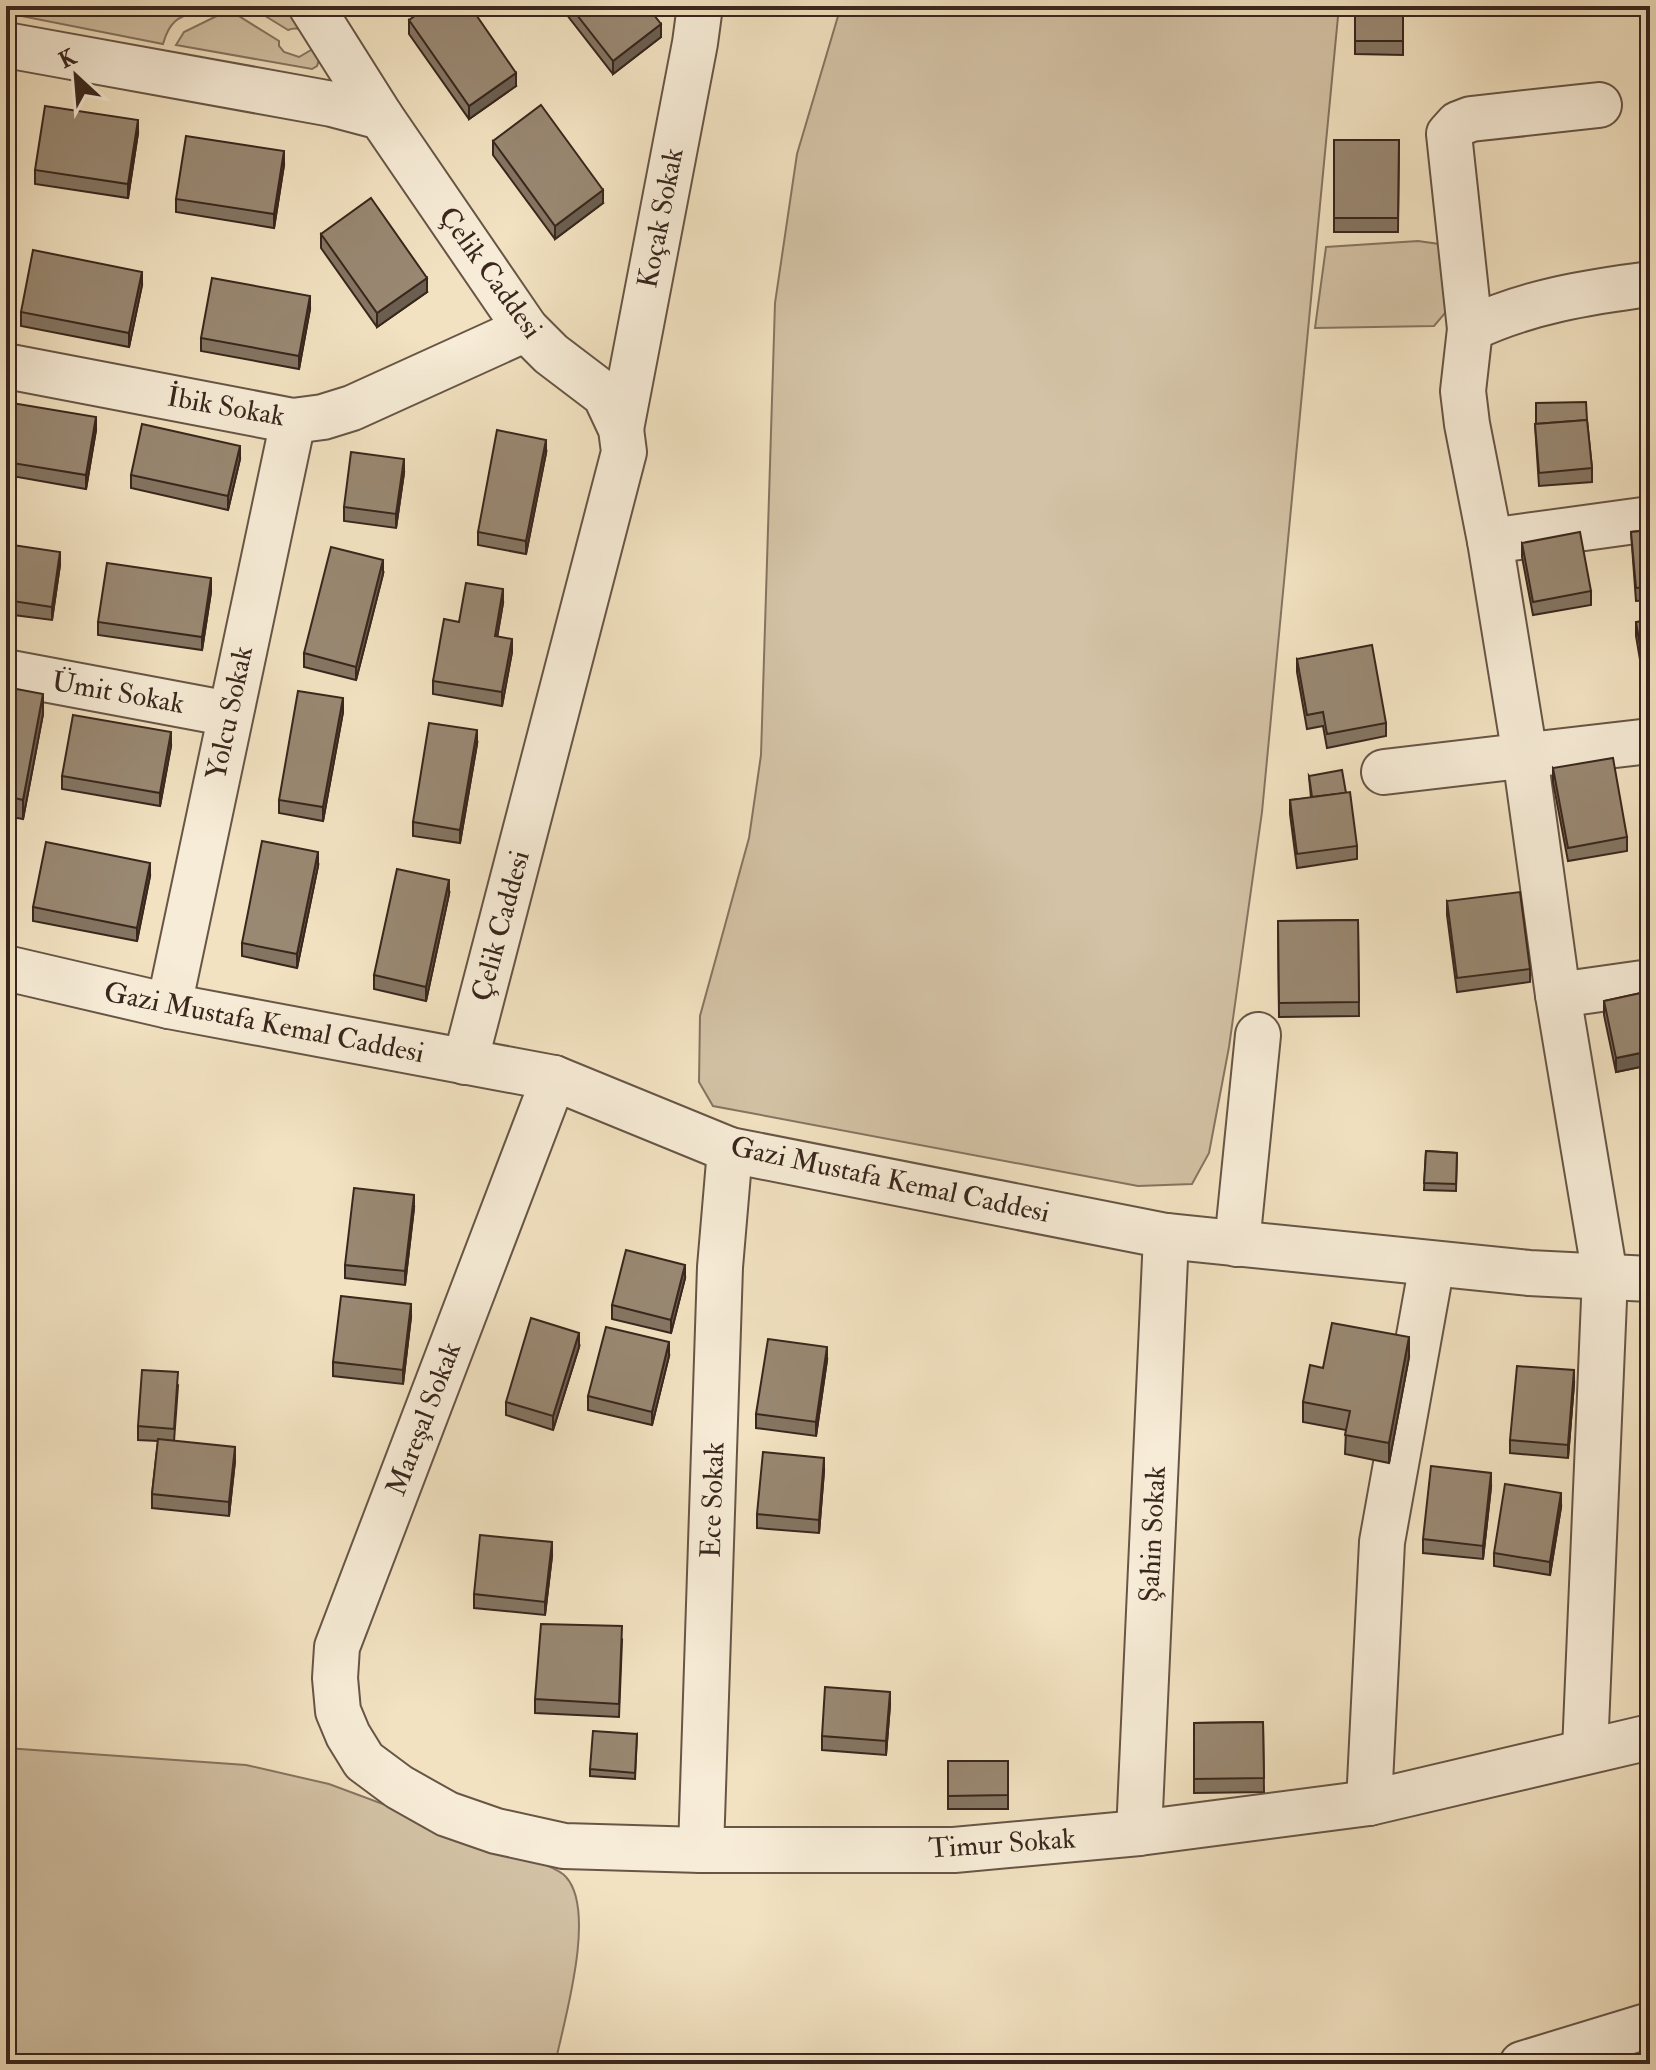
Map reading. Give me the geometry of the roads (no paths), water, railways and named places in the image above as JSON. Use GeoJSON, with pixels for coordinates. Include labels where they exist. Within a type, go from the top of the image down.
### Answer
{"type":"FeatureCollection","features":[{"type":"Feature","properties":{"kind":"street","name":"Çelik Caddesi"},"geometry":{"type":"LineString","coordinates":[[311,6],[381,117],[526,329],[551,354],[605,395],[621,429],[624,452],[465,1062]]}},
{"type":"Feature","properties":{"kind":"street","name":"Koçak Sokak"},"geometry":{"type":"LineString","coordinates":[[621,429],[700,6]]}},
{"type":"Feature","properties":{"kind":"street"},"geometry":{"type":"LineString","coordinates":[[6,45],[332,104],[381,117]]}},
{"type":"Feature","properties":{"kind":"street"},"geometry":{"type":"LineString","coordinates":[[1585,1751],[1605,1276],[1558,995],[1525,756],[1490,541],[1467,424],[1463,391],[1470,329],[1449,134],[1458,124],[1471,119],[1599,105]]}},
{"type":"Feature","properties":{"kind":"street"},"geometry":{"type":"LineString","coordinates":[[1470,329],[1501,314],[1531,306],[1603,290],[1650,284]]}},
{"type":"Feature","properties":{"kind":"street","name":"İbik Sokak"},"geometry":{"type":"LineString","coordinates":[[6,366],[293,421],[323,417],[352,408],[526,329]]}},
{"type":"Feature","properties":{"kind":"street","name":"Yolcu Sokak"},"geometry":{"type":"LineString","coordinates":[[169,1006],[293,421]]}},
{"type":"Feature","properties":{"kind":"street"},"geometry":{"type":"LineString","coordinates":[[1490,541],[1650,519]]}},
{"type":"Feature","properties":{"kind":"street","name":"Ümit Sokak"},"geometry":{"type":"LineString","coordinates":[[6,672],[230,714]]}},
{"type":"Feature","properties":{"kind":"street"},"geometry":{"type":"LineString","coordinates":[[1384,772],[1650,741]]}},
{"type":"Feature","properties":{"kind":"street","name":"Gazi Mustafa Kemal Caddesi"},"geometry":{"type":"LineString","coordinates":[[6,968],[169,1006],[554,1078],[730,1150],[1166,1236],[1529,1273],[1650,1279]]}},
{"type":"Feature","properties":{"kind":"street"},"geometry":{"type":"LineString","coordinates":[[1558,995],[1650,982]]}},
{"type":"Feature","properties":{"kind":"street"},"geometry":{"type":"LineString","coordinates":[[1237,1244],[1258,1035]]}},
{"type":"Feature","properties":{"kind":"street","name":"Mareşal Sokak"},"geometry":{"type":"LineString","coordinates":[[364,1761],[338,1711],[335,1678],[337,1647],[554,1078]]}},
{"type":"Feature","properties":{"kind":"street","name":"Ece Sokak"},"geometry":{"type":"LineString","coordinates":[[701,1850],[720,1267],[730,1150]]}},
{"type":"Feature","properties":{"kind":"street","name":"Şahin Sokak"},"geometry":{"type":"LineString","coordinates":[[1139,1833],[1166,1236]]}},
{"type":"Feature","properties":{"kind":"street"},"geometry":{"type":"LineString","coordinates":[[1369,1803],[1382,1542],[1432,1264]]}},
{"type":"Feature","properties":{"kind":"street","name":"Timur Sokak"},"geometry":{"type":"LineString","coordinates":[[364,1761],[399,1787],[447,1814],[496,1831],[564,1846],[701,1850],[954,1850],[1139,1833],[1369,1803],[1650,1737]]}},
{"type":"Feature","properties":{"kind":"street"},"geometry":{"type":"LineString","coordinates":[[1522,2064],[1650,2025]]}}]}
